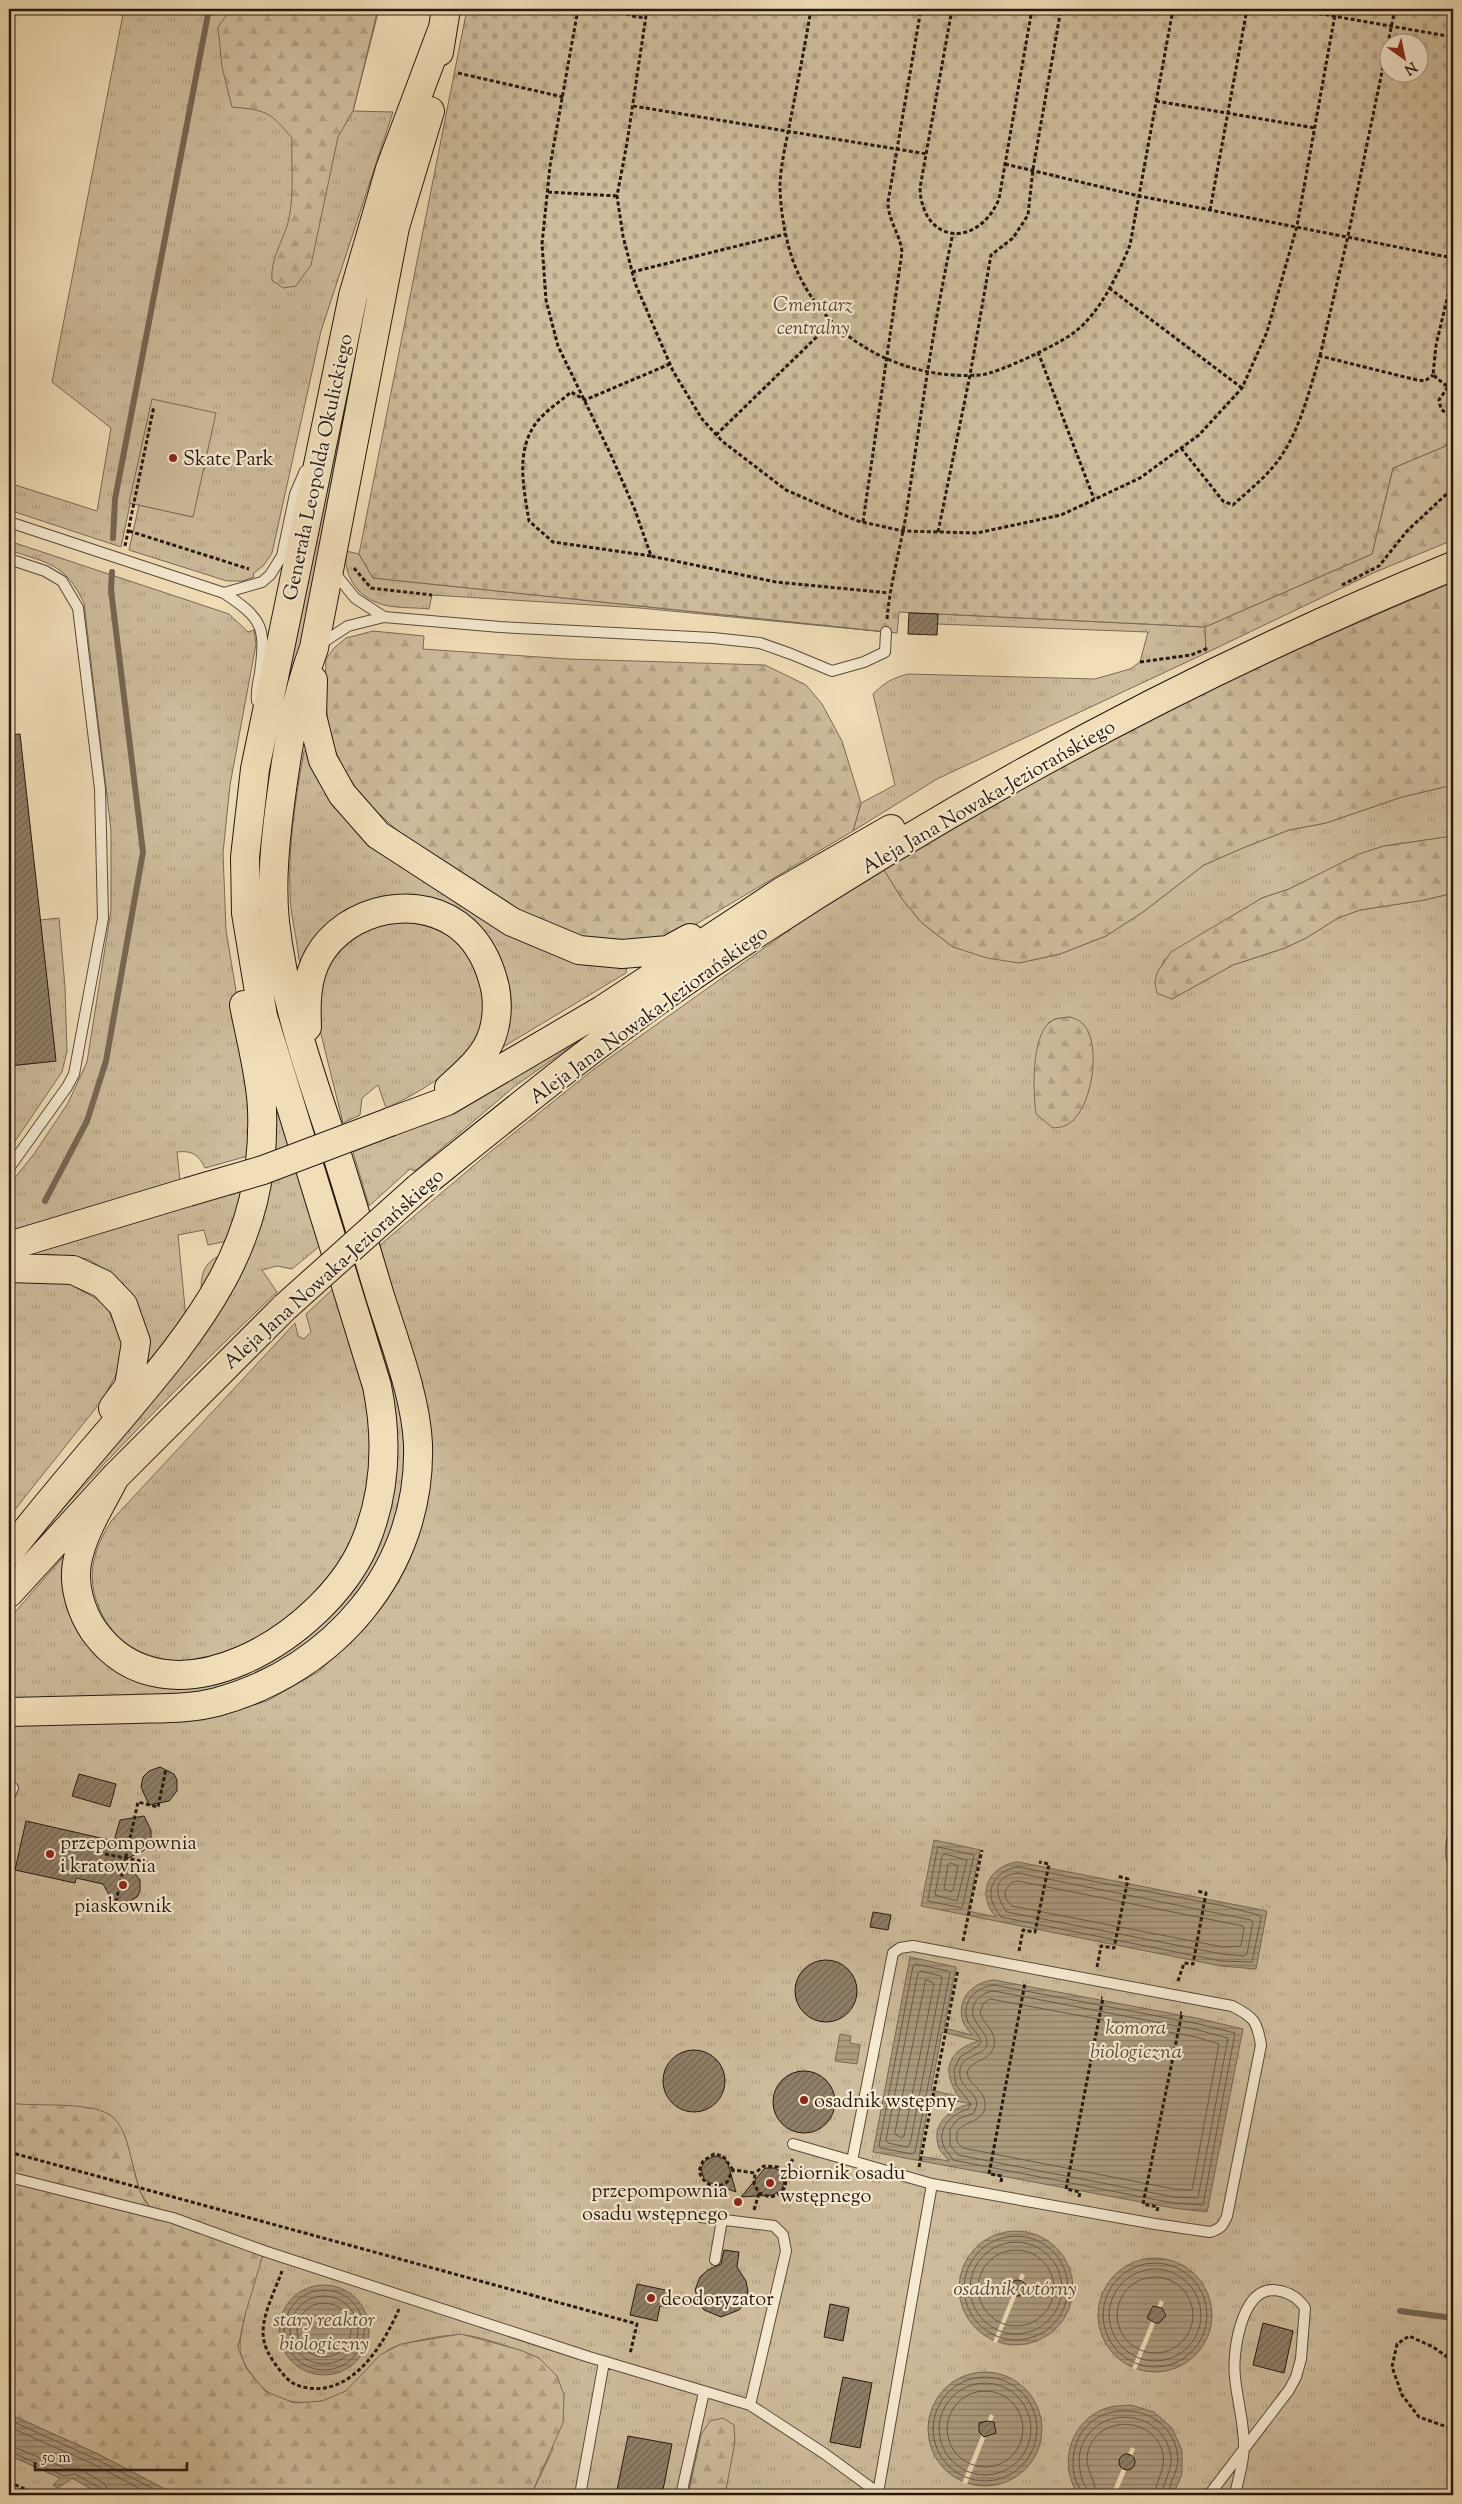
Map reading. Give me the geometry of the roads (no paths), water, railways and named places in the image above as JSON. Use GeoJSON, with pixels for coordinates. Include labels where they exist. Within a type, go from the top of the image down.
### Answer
{"type":"FeatureCollection","features":[{"type":"Feature","properties":{"kind":"main road","name":"Generała Leopolda Okulickiego"},"geometry":{"type":"LineString","coordinates":[[246,913],[246,829],[262,736],[325,426],[362,260],[390,169],[443,21]]}},
{"type":"Feature","properties":{"kind":"main road","name":"Generała Leopolda Okulickiego"},"geometry":{"type":"LineString","coordinates":[[314,648],[341,563],[395,227],[433,101],[443,21]]}},
{"type":"Feature","properties":{"kind":"main road","name":"Aleja Jana Nowaka-Jeziorańskiego"},"geometry":{"type":"LineString","coordinates":[[9,1594],[115,1477],[285,1307],[418,1188],[584,1054],[703,969],[869,863],[1007,780],[1083,739],[1208,675],[1358,605],[1453,566]]}},
{"type":"Feature","properties":{"kind":"main road"},"geometry":{"type":"LineString","coordinates":[[314,648],[312,716],[323,760],[342,794],[378,835],[512,922],[578,950],[622,954],[668,950],[781,892]]}},
{"type":"Feature","properties":{"kind":"main road"},"geometry":{"type":"LineString","coordinates":[[9,1712],[182,1707],[215,1702],[268,1685],[298,1668],[334,1640],[366,1607],[391,1566],[407,1525],[418,1471],[418,1439],[405,1375],[329,1131],[306,1064],[287,987],[275,920],[274,852],[283,784],[300,684],[314,648]]}},
{"type":"Feature","properties":{"kind":"main road"},"geometry":{"type":"LineString","coordinates":[[9,1246],[271,1167],[447,1101],[602,1010],[781,892],[883,832],[1007,780]]}},
{"type":"Feature","properties":{"kind":"main road"},"geometry":{"type":"LineString","coordinates":[[329,1131],[308,1038],[306,1005],[308,982],[318,957],[332,939],[349,924],[367,914],[390,908],[434,912],[465,931],[488,963],[496,988],[497,1009],[495,1026],[489,1042],[479,1059],[448,1089],[390,1122]]}},
{"type":"Feature","properties":{"kind":"main road"},"geometry":{"type":"LineString","coordinates":[[115,1477],[88,1532],[77,1562],[76,1587],[89,1623],[103,1642],[120,1658],[144,1670],[167,1675],[190,1675],[219,1668],[248,1657],[303,1624],[329,1598],[347,1574],[363,1547],[374,1518],[385,1453],[382,1410],[377,1386],[263,1016],[246,913]]}},
{"type":"Feature","properties":{"kind":"main road"},"geometry":{"type":"LineString","coordinates":[[9,1552],[52,1498],[166,1364],[203,1315],[227,1273],[252,1208],[258,1176],[262,1108],[237,969],[237,947],[246,913]]}},
{"type":"Feature","properties":{"kind":"main road"},"geometry":{"type":"LineString","coordinates":[[9,1268],[73,1270],[103,1284],[123,1305],[136,1342],[129,1386],[52,1498]]}},
{"type":"Feature","properties":{"kind":"lane"},"geometry":{"type":"LineString","coordinates":[[224,593],[262,582],[270,576],[282,556],[295,494],[325,426]]}},
{"type":"Feature","properties":{"kind":"lane"},"geometry":{"type":"LineString","coordinates":[[9,522],[224,593],[254,616],[260,628],[263,643],[257,697],[262,736]]}},
{"type":"Feature","properties":{"kind":"lane"},"geometry":{"type":"LineString","coordinates":[[9,559],[45,571],[62,581],[78,608],[100,789],[104,918],[74,1074],[67,1087],[9,1168]]}},
{"type":"Feature","properties":{"kind":"lane","name":"Generała Leopolda Okulickiego"},"geometry":{"type":"LineString","coordinates":[[341,563],[355,598],[384,617]]}},
{"type":"Feature","properties":{"kind":"lane","name":"Generała Leopolda Okulickiego"},"geometry":{"type":"LineString","coordinates":[[314,648],[348,626],[384,617],[500,627],[713,638],[760,643],[832,672],[864,662],[885,652],[886,632]]}},
{"type":"Feature","properties":{"kind":"lane"},"geometry":{"type":"LineString","coordinates":[[794,2149],[852,2161],[932,2184],[1202,2232],[1219,2229],[1224,2224],[1261,2045],[1254,2020],[1248,2014],[1232,2006],[960,1953],[913,1946],[900,1948],[893,1953],[852,2161]]}},
{"type":"Feature","properties":{"kind":"lane"},"geometry":{"type":"LineString","coordinates":[[9,2177],[173,2218],[286,2258],[604,2362],[750,2405],[825,2454],[880,2494],[932,2184]]}},
{"type":"Feature","properties":{"kind":"lane"},"geometry":{"type":"LineString","coordinates":[[700,2217],[774,2226],[783,2235],[786,2251],[750,2405]]}},
{"type":"Feature","properties":{"kind":"lane"},"geometry":{"type":"LineString","coordinates":[[715,2260],[722,2220]]}},
{"type":"Feature","properties":{"kind":"lane"},"geometry":{"type":"LineString","coordinates":[[1209,2495],[1244,2448],[1289,2390],[1296,2377],[1300,2359],[1305,2308],[1292,2295],[1278,2290],[1266,2290],[1253,2300],[1244,2314],[1242,2323],[1236,2352],[1234,2376],[1242,2413],[1244,2448],[1235,2495]]}},
{"type":"Feature","properties":{"kind":"lane"},"geometry":{"type":"LineString","coordinates":[[580,2495],[604,2362]]}},
{"type":"Feature","properties":{"kind":"lane"},"geometry":{"type":"LineString","coordinates":[[681,2495],[704,2392]]}},
{"type":"Feature","properties":{"kind":"water","name":"komora biologiczna"},"geometry":{"type":"Polygon","coordinates":[[[934,1840],[980,1850],[968,1911],[996,1917],[989,1908],[986,1896],[988,1882],[992,1875],[1003,1866],[1018,1862],[1267,1911],[1256,1969],[1221,1966],[921,1906],[934,1840]]]}},
{"type":"Feature","properties":{"kind":"water"},"geometry":{"type":"Polygon","coordinates":[[[910,1957],[956,1967],[944,2028],[972,2035],[965,2026],[961,2014],[964,1999],[979,1984],[994,1980],[1201,2019],[1243,2029],[1207,2212],[1173,2208],[873,2152],[910,1957]],[[942,2032],[931,2090],[959,2097],[950,2079],[950,2063],[960,2050],[979,2041],[942,2032]],[[930,2096],[919,2156],[949,2161],[939,2148],[937,2131],[944,2118],[950,2113],[972,2104],[930,2096]]]}},
{"type":"Feature","properties":{"kind":"water"},"geometry":{"type":"Polygon","coordinates":[[[840,2034],[851,2036],[850,2043],[860,2045],[857,2064],[835,2061],[840,2034]]]}},
{"type":"Feature","properties":{"kind":"water","name":"osadnik wtórny"},"geometry":{"type":"Polygon","coordinates":[[[1016,2231],[1038,2235],[1048,2240],[1064,2256],[1069,2266],[1073,2288],[1069,2310],[1064,2320],[1048,2336],[1038,2341],[1016,2345],[994,2341],[984,2336],[968,2320],[963,2310],[959,2288],[963,2266],[968,2256],[984,2240],[994,2235],[1016,2231]]]}},
{"type":"Feature","properties":{"kind":"water","name":"osadnik wtórny"},"geometry":{"type":"Polygon","coordinates":[[[1155,2258],[1177,2262],[1187,2267],[1203,2283],[1208,2293],[1212,2315],[1208,2337],[1203,2347],[1187,2363],[1177,2368],[1155,2372],[1133,2368],[1123,2363],[1107,2347],[1102,2337],[1098,2315],[1102,2293],[1107,2283],[1123,2267],[1133,2262],[1155,2258]]]}},
{"type":"Feature","properties":{"kind":"water","name":"stary reaktor biologiczny"},"geometry":{"type":"Polygon","coordinates":[[[315,2285],[333,2285],[349,2292],[362,2305],[369,2321],[369,2339],[362,2355],[349,2368],[333,2375],[315,2375],[299,2368],[286,2355],[279,2339],[279,2321],[286,2305],[299,2292],[315,2285]]]}},
{"type":"Feature","properties":{"kind":"water"},"geometry":{"type":"Polygon","coordinates":[[[985,2372],[1007,2376],[1017,2381],[1033,2397],[1038,2407],[1042,2429],[1038,2451],[1033,2461],[1017,2477],[1007,2482],[985,2486],[963,2482],[953,2477],[937,2461],[932,2451],[928,2429],[932,2407],[937,2397],[953,2381],[963,2376],[985,2372]]]}},
{"type":"Feature","properties":{"kind":"water"},"geometry":{"type":"Polygon","coordinates":[[[1131,2405],[1154,2412],[1172,2428],[1182,2450],[1182,2474],[1173,2495],[1079,2495],[1073,2485],[1068,2463],[1072,2441],[1078,2430],[1085,2421],[1098,2411],[1131,2405]]]}},
{"type":"Feature","properties":{"kind":"water"},"geometry":{"type":"Polygon","coordinates":[[[9,2414],[98,2454],[176,2495],[102,2495],[72,2478],[58,2488],[53,2485],[60,2478],[9,2455],[9,2414]]]}},
{"type":"Feature","properties":{"kind":"waterway"},"geometry":{"type":"LineString","coordinates":[[113,538],[115,499],[209,9]]}},
{"type":"Feature","properties":{"kind":"waterway"},"geometry":{"type":"LineString","coordinates":[[45,1201],[87,1121],[106,1061],[143,852],[111,590],[112,572]]}},
{"type":"Feature","properties":{"kind":"waterway"},"geometry":{"type":"LineString","coordinates":[[1400,2311],[1453,2318]]}},
{"type":"Feature","properties":{"kind":"place","name":"Skate Park"},"geometry":{"type":"Point","coordinates":[173,458]}},
{"type":"Feature","properties":{"kind":"place","name":"przepompownia i kratownia"},"geometry":{"type":"Point","coordinates":[50,1854]}},
{"type":"Feature","properties":{"kind":"place","name":"piaskownik"},"geometry":{"type":"Point","coordinates":[123,1885]}},
{"type":"Feature","properties":{"kind":"place","name":"osadnik wstępny"},"geometry":{"type":"Point","coordinates":[804,2100]}},
{"type":"Feature","properties":{"kind":"place","name":"zbiornik osadu wstępnego"},"geometry":{"type":"Point","coordinates":[770,2183]}},
{"type":"Feature","properties":{"kind":"place","name":"przepompownia osadu wstępnego"},"geometry":{"type":"Point","coordinates":[738,2202]}},
{"type":"Feature","properties":{"kind":"place","name":"deodoryzator"},"geometry":{"type":"Point","coordinates":[651,2298]}},
{"type":"Feature","properties":{"kind":"park label","name":"Cmentarz centralny"},"geometry":{"type":"Point","coordinates":[813,316]}}]}
